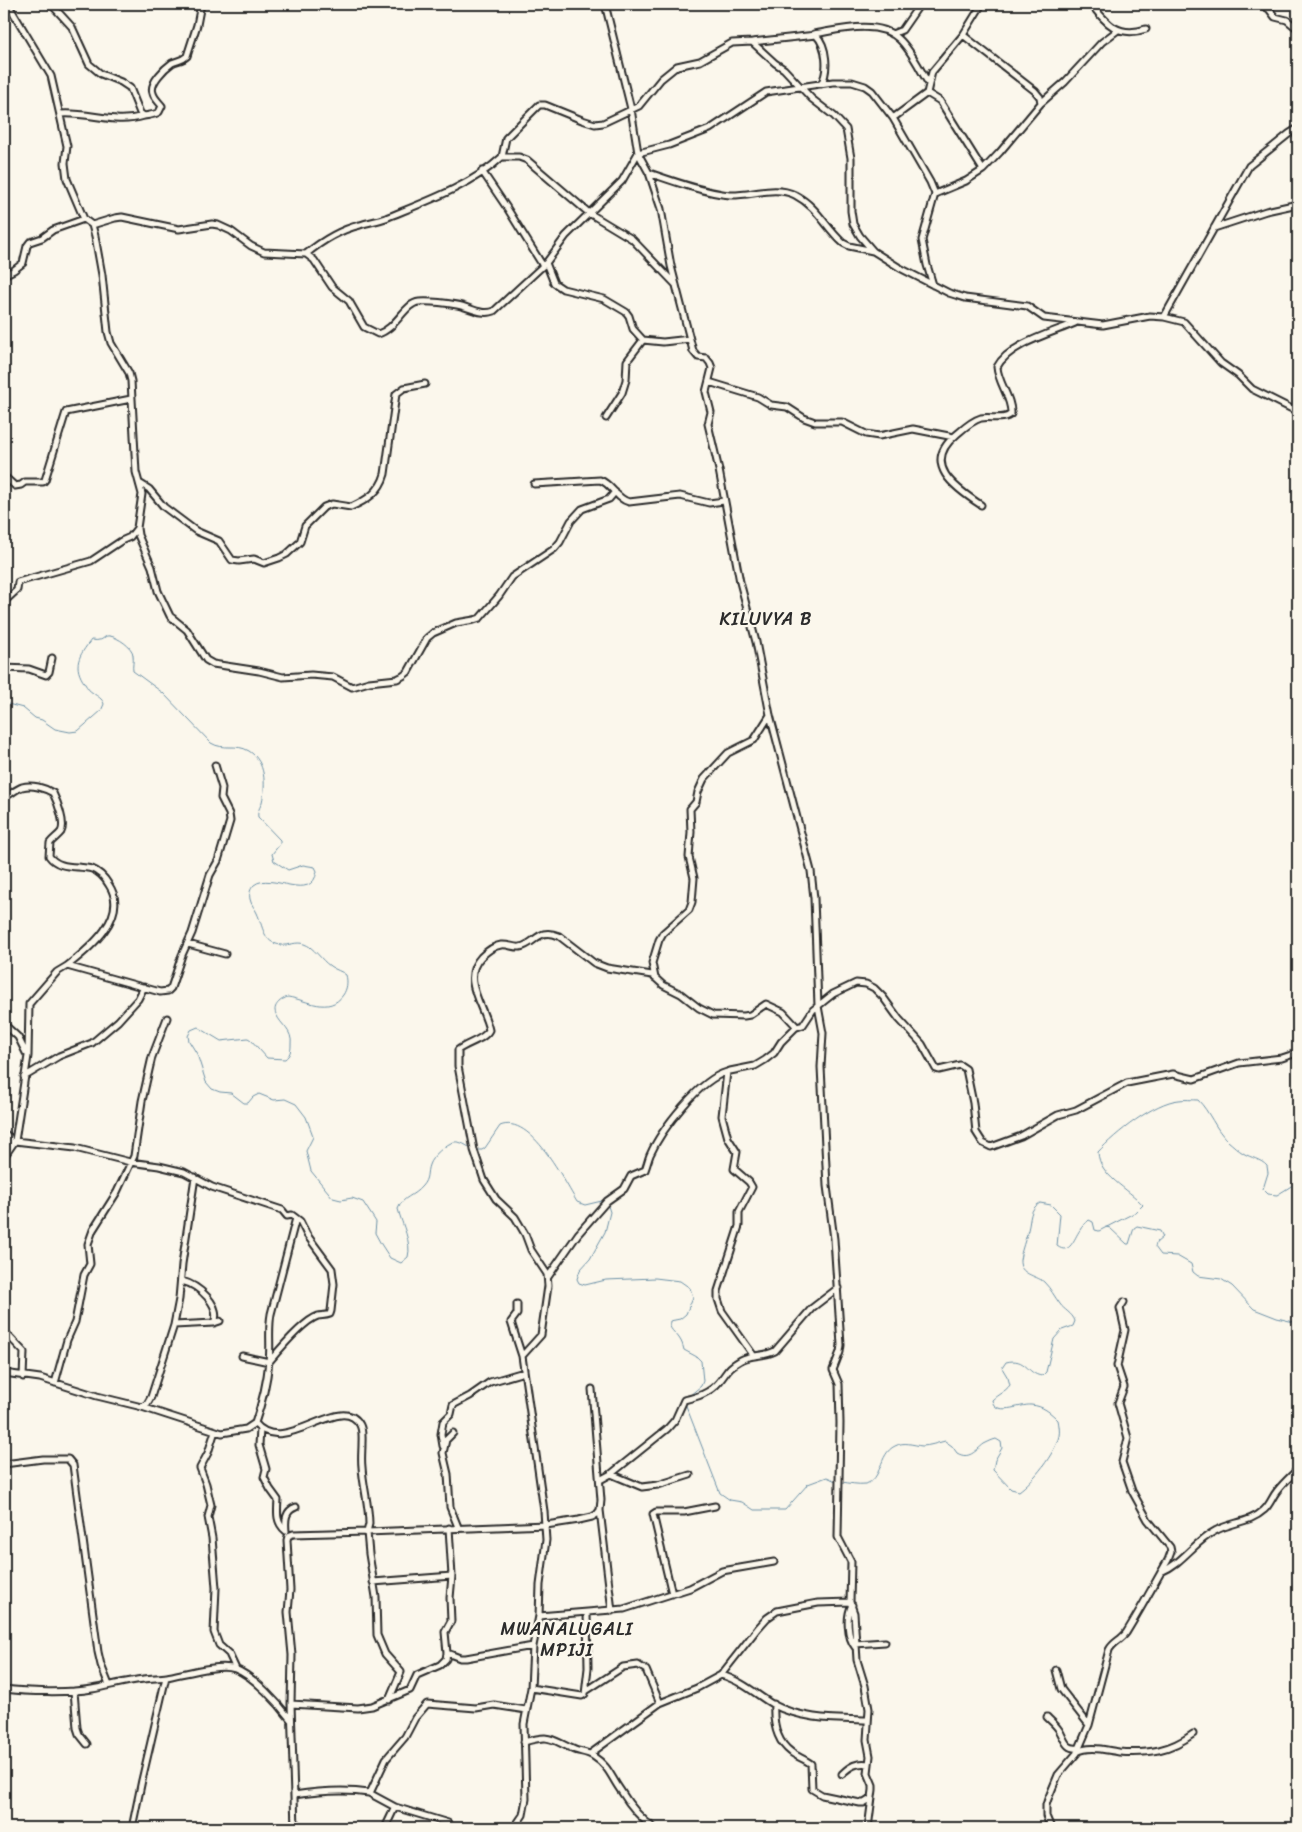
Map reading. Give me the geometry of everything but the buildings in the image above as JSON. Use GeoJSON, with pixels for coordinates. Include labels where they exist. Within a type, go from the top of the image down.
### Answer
{"type":"FeatureCollection","features":[{"type":"Feature","properties":{"kind":"street"},"geometry":{"type":"LineString","coordinates":[[8,4],[51,76],[67,146],[65,163],[67,179],[84,219],[92,225],[102,274],[108,332],[129,373],[136,472],[141,484],[142,494],[137,528],[140,540],[155,577],[158,591],[170,616],[187,630],[206,660],[213,664],[259,671],[282,677],[311,675],[333,678],[352,687],[369,682],[397,679],[408,672],[427,638],[456,622],[480,618],[512,577],[554,549],[571,521],[582,509],[609,499],[615,492]]}},
{"type":"Feature","properties":{"kind":"street"},"geometry":{"type":"LineString","coordinates":[[51,4],[72,27],[89,64],[101,74],[130,88],[140,113],[144,116]]}},
{"type":"Feature","properties":{"kind":"street"},"geometry":{"type":"LineString","coordinates":[[61,114],[73,113],[128,120],[156,114],[162,109],[162,106],[152,92],[152,86],[162,72],[173,63],[187,56],[197,25],[201,4]]}},
{"type":"Feature","properties":{"kind":"street"},"geometry":{"type":"LineString","coordinates":[[605,4],[631,109],[638,153],[649,173],[661,209],[671,266],[690,339],[696,354],[710,362],[712,373],[706,392],[711,412],[708,424],[719,470],[740,582],[756,642],[770,715],[811,871],[814,898],[818,1007],[823,1033],[821,1067],[827,1186],[832,1219],[841,1344],[833,1370],[839,1384],[840,1422],[840,1497],[837,1530],[839,1542],[851,1562],[851,1604],[848,1615],[849,1633],[851,1642],[855,1646],[869,1709],[867,1740],[870,1756],[868,1773],[873,1785],[868,1828]]}},
{"type":"Feature","properties":{"kind":"street"},"geometry":{"type":"LineString","coordinates":[[892,34],[902,30],[915,6],[920,4]]}},
{"type":"Feature","properties":{"kind":"street"},"geometry":{"type":"LineString","coordinates":[[893,118],[927,93],[932,72],[963,35],[982,4]]}},
{"type":"Feature","properties":{"kind":"street"},"geometry":{"type":"LineString","coordinates":[[1090,4],[1109,24],[1118,30],[1127,32],[1146,29]]}},
{"type":"Feature","properties":{"kind":"street"},"geometry":{"type":"LineString","coordinates":[[1260,4],[1269,9],[1275,17],[1287,20],[1298,29]]}},
{"type":"Feature","properties":{"kind":"street"},"geometry":{"type":"LineString","coordinates":[[502,157],[506,138],[539,105],[545,105],[595,124],[608,121],[644,101],[661,79],[677,66],[700,61],[732,43],[867,27],[892,34],[907,48],[930,85]]}},
{"type":"Feature","properties":{"kind":"street"},"geometry":{"type":"LineString","coordinates":[[934,194],[966,181],[983,170],[1041,102],[1065,82],[1102,42],[1118,30]]}},
{"type":"Feature","properties":{"kind":"street"},"geometry":{"type":"LineString","coordinates":[[814,34],[821,41],[824,53],[825,74],[821,84]]}},
{"type":"Feature","properties":{"kind":"street"},"geometry":{"type":"LineString","coordinates":[[963,35],[1034,91],[1040,97],[1041,102]]}},
{"type":"Feature","properties":{"kind":"street"},"geometry":{"type":"LineString","coordinates":[[752,42],[784,69],[812,99],[834,116],[846,129],[851,158],[851,211],[854,224],[860,236],[873,251],[900,268],[949,294],[965,298],[1027,306],[1044,318],[1103,325],[1150,316],[1164,316],[1184,322],[1221,363],[1238,375],[1252,389],[1298,412]]}},
{"type":"Feature","properties":{"kind":"street"},"geometry":{"type":"LineString","coordinates":[[825,74],[833,82]]}},
{"type":"Feature","properties":{"kind":"street"},"geometry":{"type":"LineString","coordinates":[[92,225],[122,217],[179,229],[218,225],[264,252],[306,254],[314,260],[332,287],[349,301],[364,327],[378,334],[389,328],[410,305],[418,302],[459,305],[484,313],[494,311],[545,264],[566,236],[622,181],[638,153],[669,145],[710,129],[766,92],[833,82],[852,82],[865,86],[872,91],[893,118],[930,182],[934,194],[922,240],[933,285]]}},
{"type":"Feature","properties":{"kind":"street"},"geometry":{"type":"LineString","coordinates":[[927,93],[940,101],[983,170]]}},
{"type":"Feature","properties":{"kind":"street"},"geometry":{"type":"LineString","coordinates":[[1164,316],[1213,228],[1253,162],[1298,128]]}},
{"type":"Feature","properties":{"kind":"street"},"geometry":{"type":"LineString","coordinates":[[306,254],[328,237],[346,229],[385,218],[433,200],[471,179],[502,157],[519,157],[527,160],[589,213],[632,239],[676,286]]}},
{"type":"Feature","properties":{"kind":"street"},"geometry":{"type":"LineString","coordinates":[[482,171],[545,264],[554,283],[563,289],[604,299],[626,312],[630,316],[633,329],[643,340],[663,342],[690,339]]}},
{"type":"Feature","properties":{"kind":"street"},"geometry":{"type":"LineString","coordinates":[[649,173],[714,193],[733,195],[784,191],[795,195],[816,210],[843,243],[873,251]]}},
{"type":"Feature","properties":{"kind":"street"},"geometry":{"type":"LineString","coordinates":[[1213,228],[1266,211],[1298,204]]}},
{"type":"Feature","properties":{"kind":"street"},"geometry":{"type":"LineString","coordinates":[[4,275],[23,263],[27,246],[30,242],[42,238],[53,230],[84,219]]}},
{"type":"Feature","properties":{"kind":"street"},"geometry":{"type":"LineString","coordinates":[[981,505],[950,482],[943,469],[940,457],[943,448],[978,419],[1006,418],[1010,414],[1009,403],[997,374],[997,367],[1005,356],[1032,340],[1078,322]]}},
{"type":"Feature","properties":{"kind":"street"},"geometry":{"type":"LineString","coordinates":[[606,418],[622,393],[627,377],[627,361],[643,340]]}},
{"type":"Feature","properties":{"kind":"street"},"geometry":{"type":"LineString","coordinates":[[709,382],[758,397],[771,405],[787,407],[804,418],[815,422],[842,422],[866,434],[879,436],[913,429],[954,437]]}},
{"type":"Feature","properties":{"kind":"street"},"geometry":{"type":"LineString","coordinates":[[141,484],[149,489],[164,507],[196,531],[219,541],[232,560],[268,562],[287,554],[295,548],[300,542],[305,526],[324,507],[332,504],[351,507],[375,492],[383,482],[396,394],[404,388],[425,384]]}},
{"type":"Feature","properties":{"kind":"street"},"geometry":{"type":"LineString","coordinates":[[4,476],[15,486],[25,482],[43,482],[66,412],[131,399]]}},
{"type":"Feature","properties":{"kind":"street"},"geometry":{"type":"LineString","coordinates":[[534,484],[602,480],[624,501],[629,502],[680,496],[709,503],[724,501]]}},
{"type":"Feature","properties":{"kind":"street"},"geometry":{"type":"LineString","coordinates":[[4,602],[17,590],[18,582],[91,561],[121,540],[126,540],[137,528]]}},
{"type":"Feature","properties":{"kind":"street"},"geometry":{"type":"LineString","coordinates":[[4,668],[29,669],[46,674],[49,672],[52,658]]}},
{"type":"Feature","properties":{"kind":"street"},"geometry":{"type":"LineString","coordinates":[[655,978],[652,964],[658,940],[689,910],[692,902],[694,878],[689,856],[690,809],[696,802],[698,792],[709,774],[728,753],[754,740],[770,715]]}},
{"type":"Feature","properties":{"kind":"street"},"geometry":{"type":"LineString","coordinates":[[67,966],[160,992],[171,988],[182,955],[188,944],[210,875],[218,861],[230,821],[222,798],[222,788],[215,765]]}},
{"type":"Feature","properties":{"kind":"street"},"geometry":{"type":"LineString","coordinates":[[4,797],[21,788],[32,786],[44,788],[53,793],[60,809],[62,827],[61,833],[50,843],[49,856],[55,862],[64,866],[92,869],[98,872],[112,889],[115,908],[105,931],[85,953],[57,972],[29,1004],[28,1056],[13,1142],[5,1154]]}},
{"type":"Feature","properties":{"kind":"street"},"geometry":{"type":"LineString","coordinates":[[522,1356],[541,1335],[548,1277],[543,1266],[531,1250],[526,1234],[515,1217],[496,1199],[484,1180],[474,1150],[458,1066],[458,1050],[483,1036],[489,1030],[473,987],[474,967],[486,952],[503,944],[515,948],[522,947],[538,936],[552,933],[559,936],[598,965],[647,974],[713,1015],[750,1015],[766,1004],[783,1012],[796,1027]]}},
{"type":"Feature","properties":{"kind":"street"},"geometry":{"type":"LineString","coordinates":[[188,944],[225,954]]}},
{"type":"Feature","properties":{"kind":"street"},"geometry":{"type":"LineString","coordinates":[[548,1277],[578,1234],[607,1200],[624,1189],[631,1176],[645,1170],[654,1148],[681,1109],[706,1084],[727,1072],[755,1066],[774,1054],[781,1042],[796,1027],[802,1026],[812,1011],[833,994],[856,983],[866,984],[874,988],[922,1044],[936,1069],[960,1065],[966,1069],[976,1132],[983,1143],[992,1147],[1021,1136],[1058,1115],[1076,1110],[1127,1083],[1173,1074],[1194,1079],[1239,1063],[1282,1058],[1291,1056],[1298,1051]]}},
{"type":"Feature","properties":{"kind":"street"},"geometry":{"type":"LineString","coordinates":[[24,1078],[59,1056],[92,1043],[118,1021],[138,999],[144,988]]}},
{"type":"Feature","properties":{"kind":"street"},"geometry":{"type":"LineString","coordinates":[[55,1383],[67,1340],[75,1322],[84,1275],[90,1264],[88,1244],[93,1230],[117,1192],[135,1152],[142,1101],[152,1057],[167,1018]]}},
{"type":"Feature","properties":{"kind":"street"},"geometry":{"type":"LineString","coordinates":[[4,1024],[16,1035],[28,1056]]}},
{"type":"Feature","properties":{"kind":"street"},"geometry":{"type":"LineString","coordinates":[[727,1072],[723,1121],[728,1138],[737,1152],[734,1170],[749,1182],[752,1187],[739,1212],[739,1226],[718,1291],[718,1299],[722,1311],[754,1356]]}},
{"type":"Feature","properties":{"kind":"street"},"geometry":{"type":"LineString","coordinates":[[4,1133],[13,1142],[74,1148],[130,1162],[159,1166],[195,1177],[212,1187],[282,1210],[286,1216],[292,1215],[300,1221],[307,1235],[332,1269],[334,1284],[333,1304],[330,1314],[318,1316],[310,1321],[289,1339],[269,1362]]}},
{"type":"Feature","properties":{"kind":"street"},"geometry":{"type":"LineString","coordinates":[[142,1407],[147,1404],[151,1397],[174,1325],[182,1281],[182,1264],[195,1177]]}},
{"type":"Feature","properties":{"kind":"street"},"geometry":{"type":"LineString","coordinates":[[4,1373],[40,1378],[97,1396],[142,1407],[222,1433],[246,1429],[255,1422],[262,1404],[269,1362],[269,1325],[296,1218]]}},
{"type":"Feature","properties":{"kind":"street"},"geometry":{"type":"LineString","coordinates":[[182,1281],[196,1286],[212,1303],[216,1315],[214,1323]]}},
{"type":"Feature","properties":{"kind":"street"},"geometry":{"type":"LineString","coordinates":[[600,1480],[611,1474],[668,1429],[675,1420],[684,1400],[710,1391],[720,1382],[729,1367],[743,1359],[775,1351],[812,1308],[838,1288]]}},
{"type":"Feature","properties":{"kind":"street"},"geometry":{"type":"LineString","coordinates":[[1051,1828],[1046,1816],[1048,1799],[1058,1775],[1078,1750],[1089,1725],[1111,1646],[1125,1634],[1148,1598],[1171,1552],[1170,1547],[1148,1520],[1128,1482],[1122,1462],[1128,1438],[1118,1406],[1124,1387],[1117,1366],[1125,1336],[1120,1308],[1124,1302]]}},
{"type":"Feature","properties":{"kind":"street"},"geometry":{"type":"LineString","coordinates":[[514,1828],[523,1815],[526,1799],[527,1780],[524,1724],[531,1688],[533,1646],[539,1616],[540,1585],[546,1540],[546,1525],[522,1356],[511,1322],[517,1314],[516,1304]]}},
{"type":"Feature","properties":{"kind":"street"},"geometry":{"type":"LineString","coordinates":[[174,1325],[220,1321]]}},
{"type":"Feature","properties":{"kind":"street"},"geometry":{"type":"LineString","coordinates":[[4,1331],[24,1352],[23,1377]]}},
{"type":"Feature","properties":{"kind":"street"},"geometry":{"type":"LineString","coordinates":[[242,1356],[269,1362]]}},
{"type":"Feature","properties":{"kind":"street"},"geometry":{"type":"LineString","coordinates":[[458,1528],[448,1499],[448,1474],[441,1434],[444,1422],[451,1415],[453,1405],[490,1382],[524,1372]]}},
{"type":"Feature","properties":{"kind":"street"},"geometry":{"type":"LineString","coordinates":[[592,1389],[602,1500],[600,1510],[612,1611]]}},
{"type":"Feature","properties":{"kind":"street"},"geometry":{"type":"LineString","coordinates":[[255,1422],[260,1429],[269,1433],[279,1434],[302,1429],[336,1415],[348,1416],[358,1422],[362,1431],[362,1467],[369,1519],[367,1532],[377,1608],[377,1635],[385,1654],[401,1672],[389,1700]]}},
{"type":"Feature","properties":{"kind":"street"},"geometry":{"type":"LineString","coordinates":[[260,1429],[259,1445],[266,1469],[264,1477],[278,1500],[278,1522],[287,1534]]}},
{"type":"Feature","properties":{"kind":"street"},"geometry":{"type":"LineString","coordinates":[[215,1431],[208,1453],[200,1468],[211,1505],[208,1517],[212,1538],[216,1588],[214,1632],[219,1646],[229,1654],[236,1669],[274,1699],[291,1721]]}},
{"type":"Feature","properties":{"kind":"street"},"geometry":{"type":"LineString","coordinates":[[443,1446],[453,1433]]}},
{"type":"Feature","properties":{"kind":"street"},"geometry":{"type":"LineString","coordinates":[[4,1464],[44,1459],[68,1459],[73,1465],[98,1652],[109,1685]]}},
{"type":"Feature","properties":{"kind":"street"},"geometry":{"type":"LineString","coordinates":[[1161,1572],[1179,1562],[1214,1531],[1254,1518],[1269,1505],[1275,1493],[1298,1470]]}},
{"type":"Feature","properties":{"kind":"street"},"geometry":{"type":"LineString","coordinates":[[611,1474],[642,1487],[658,1485],[690,1476]]}},
{"type":"Feature","properties":{"kind":"street"},"geometry":{"type":"LineString","coordinates":[[672,1594],[653,1514],[656,1512],[684,1512],[715,1506]]}},
{"type":"Feature","properties":{"kind":"street"},"geometry":{"type":"LineString","coordinates":[[295,1828],[290,1704],[292,1655],[288,1612],[290,1590],[286,1543],[287,1512],[296,1507]]}},
{"type":"Feature","properties":{"kind":"street"},"geometry":{"type":"LineString","coordinates":[[287,1534],[546,1525],[592,1517],[600,1510]]}},
{"type":"Feature","properties":{"kind":"street"},"geometry":{"type":"LineString","coordinates":[[290,1704],[358,1708],[372,1706],[410,1690],[417,1675],[440,1665],[446,1659],[445,1632],[451,1621],[450,1598],[452,1576],[449,1528]]}},
{"type":"Feature","properties":{"kind":"street"},"geometry":{"type":"LineString","coordinates":[[539,1616],[612,1611],[637,1606],[690,1588],[722,1571],[774,1562]]}},
{"type":"Feature","properties":{"kind":"street"},"geometry":{"type":"LineString","coordinates":[[373,1582],[452,1576]]}},
{"type":"Feature","properties":{"kind":"street"},"geometry":{"type":"LineString","coordinates":[[590,1754],[660,1703],[721,1675],[758,1628],[777,1611],[818,1603],[851,1604]]}},
{"type":"Feature","properties":{"kind":"street"},"geometry":{"type":"LineString","coordinates":[[586,1691],[587,1613]]}},
{"type":"Feature","properties":{"kind":"street"},"geometry":{"type":"LineString","coordinates":[[855,1646],[885,1642]]}},
{"type":"Feature","properties":{"kind":"street"},"geometry":{"type":"LineString","coordinates":[[447,1653],[460,1658],[466,1658],[533,1646]]}},
{"type":"Feature","properties":{"kind":"street"},"geometry":{"type":"LineString","coordinates":[[531,1688],[582,1696],[615,1670],[638,1665],[646,1670],[660,1703]]}},
{"type":"Feature","properties":{"kind":"street"},"geometry":{"type":"LineString","coordinates":[[4,1690],[91,1689],[204,1670],[236,1669]]}},
{"type":"Feature","properties":{"kind":"street"},"geometry":{"type":"LineString","coordinates":[[1056,1670],[1061,1689],[1089,1725]]}},
{"type":"Feature","properties":{"kind":"street"},"geometry":{"type":"LineString","coordinates":[[721,1675],[774,1704],[808,1716],[824,1719],[868,1720]]}},
{"type":"Feature","properties":{"kind":"street"},"geometry":{"type":"LineString","coordinates":[[132,1828],[166,1677]]}},
{"type":"Feature","properties":{"kind":"street"},"geometry":{"type":"LineString","coordinates":[[74,1690],[76,1728],[88,1744]]}},
{"type":"Feature","properties":{"kind":"street"},"geometry":{"type":"LineString","coordinates":[[369,1793],[372,1791],[386,1759],[405,1737],[415,1718],[427,1704],[476,1708],[494,1704],[526,1710]]}},
{"type":"Feature","properties":{"kind":"street"},"geometry":{"type":"LineString","coordinates":[[774,1704],[775,1727],[785,1747],[811,1764],[812,1788],[822,1795],[864,1803],[872,1798]]}},
{"type":"Feature","properties":{"kind":"street"},"geometry":{"type":"LineString","coordinates":[[1047,1717],[1059,1730],[1066,1744],[1078,1750],[1133,1752],[1163,1750],[1193,1734]]}},
{"type":"Feature","properties":{"kind":"street"},"geometry":{"type":"LineString","coordinates":[[524,1742],[548,1737],[575,1750],[590,1754],[609,1770],[625,1797],[654,1828]]}},
{"type":"Feature","properties":{"kind":"street"},"geometry":{"type":"LineString","coordinates":[[842,1774],[857,1763],[869,1764]]}},
{"type":"Feature","properties":{"kind":"street"},"geometry":{"type":"LineString","coordinates":[[294,1795],[325,1790],[369,1793],[395,1807],[448,1823],[450,1828]]}},
{"type":"Feature","properties":{"kind":"street"},"geometry":{"type":"LineString","coordinates":[[385,1828],[395,1807]]}},
{"type":"Feature","properties":{"kind":"waterway"},"geometry":{"type":"LineString","coordinates":[[4,703],[23,708],[35,718],[42,720],[55,729],[70,732],[78,731],[101,711],[104,704],[101,699],[89,690],[81,677],[78,666],[80,656],[91,640],[101,640],[106,636],[110,636],[120,640],[132,652],[133,671],[163,693],[211,743],[244,749],[249,751],[259,761],[262,767],[264,788],[258,817],[280,840],[280,844],[272,854],[274,861],[288,870],[303,865],[315,867],[317,871],[314,881],[307,885],[299,886],[270,882],[261,882],[254,885],[250,893],[251,903],[257,913],[264,933],[270,941],[281,945],[298,943],[308,946],[330,966],[346,975],[346,988],[343,995],[331,1004],[317,1005],[288,997],[278,1003],[275,1008],[276,1014],[291,1040],[290,1053],[285,1059],[267,1058],[248,1038],[221,1041],[198,1027],[191,1030],[188,1036],[189,1041],[197,1054],[206,1082],[212,1089],[231,1093],[244,1103],[248,1103],[259,1094],[274,1100],[285,1099],[296,1104],[306,1117],[313,1137],[306,1151],[311,1171],[333,1198],[341,1200],[352,1198],[363,1202],[376,1222],[375,1233],[390,1258],[401,1263],[408,1257],[408,1239],[398,1209],[403,1201],[419,1190],[424,1183],[429,1165],[436,1154],[454,1142],[461,1143],[472,1149]]}},
{"type":"Feature","properties":{"kind":"waterway"},"geometry":{"type":"LineString","coordinates":[[842,1482],[854,1484],[871,1482],[875,1478],[886,1455],[895,1446],[905,1444],[925,1446],[945,1441],[957,1453],[965,1456],[972,1454],[984,1444],[993,1440],[996,1439],[1001,1442],[1002,1448],[995,1460],[993,1470],[1011,1489],[1019,1491],[1037,1474],[1053,1451],[1059,1434],[1058,1420],[1043,1408],[1026,1405],[1003,1409],[994,1405],[992,1400],[1010,1385],[1002,1368],[1006,1362],[1018,1362],[1037,1375],[1042,1376],[1046,1372],[1054,1339],[1062,1330],[1073,1326],[1075,1321],[1049,1287],[1041,1280],[1025,1272],[1020,1265],[1031,1215],[1036,1205],[1040,1203],[1051,1205],[1060,1214],[1057,1246],[1065,1249],[1071,1245],[1082,1227],[1089,1220],[1093,1222],[1095,1230],[1099,1231],[1136,1212],[1143,1205],[1103,1168],[1098,1152],[1136,1120],[1158,1106],[1169,1102],[1198,1100],[1228,1141],[1243,1153],[1267,1166],[1268,1173],[1263,1189],[1268,1194],[1277,1195],[1293,1185],[1298,1187]]}},
{"type":"Feature","properties":{"kind":"waterway"},"geometry":{"type":"LineString","coordinates":[[476,1150],[485,1148],[500,1126],[512,1125],[523,1129],[545,1151],[577,1202],[585,1205],[606,1200]]}},
{"type":"Feature","properties":{"kind":"waterway"},"geometry":{"type":"LineString","coordinates":[[607,1203],[610,1212],[605,1232],[590,1259],[580,1270],[577,1279],[579,1283],[585,1285],[606,1280],[655,1278],[680,1281],[690,1288],[693,1297],[686,1314],[680,1319],[670,1321],[671,1328],[681,1341],[684,1350],[701,1361],[703,1381],[701,1386],[689,1396]]}},
{"type":"Feature","properties":{"kind":"waterway"},"geometry":{"type":"LineString","coordinates":[[1106,1227],[1110,1228],[1127,1244],[1129,1244],[1134,1228],[1137,1226],[1160,1231],[1163,1237],[1156,1243],[1155,1247],[1161,1255],[1177,1256],[1191,1264],[1193,1272],[1198,1276],[1221,1279],[1232,1286],[1254,1309],[1277,1318],[1298,1323]]}},
{"type":"Feature","properties":{"kind":"waterway"},"geometry":{"type":"LineString","coordinates":[[685,1403],[720,1493],[730,1500],[742,1502],[754,1510],[785,1510],[808,1484],[827,1477],[838,1482]]}},
{"type":"Feature","properties":{"kind":"district","name":"KILUVYA B"},"geometry":{"type":"Point","coordinates":[766,619]}},
{"type":"Feature","properties":{"kind":"district","name":"MWANALUGALI MPIJI"},"geometry":{"type":"Point","coordinates":[567,1639]}}]}
